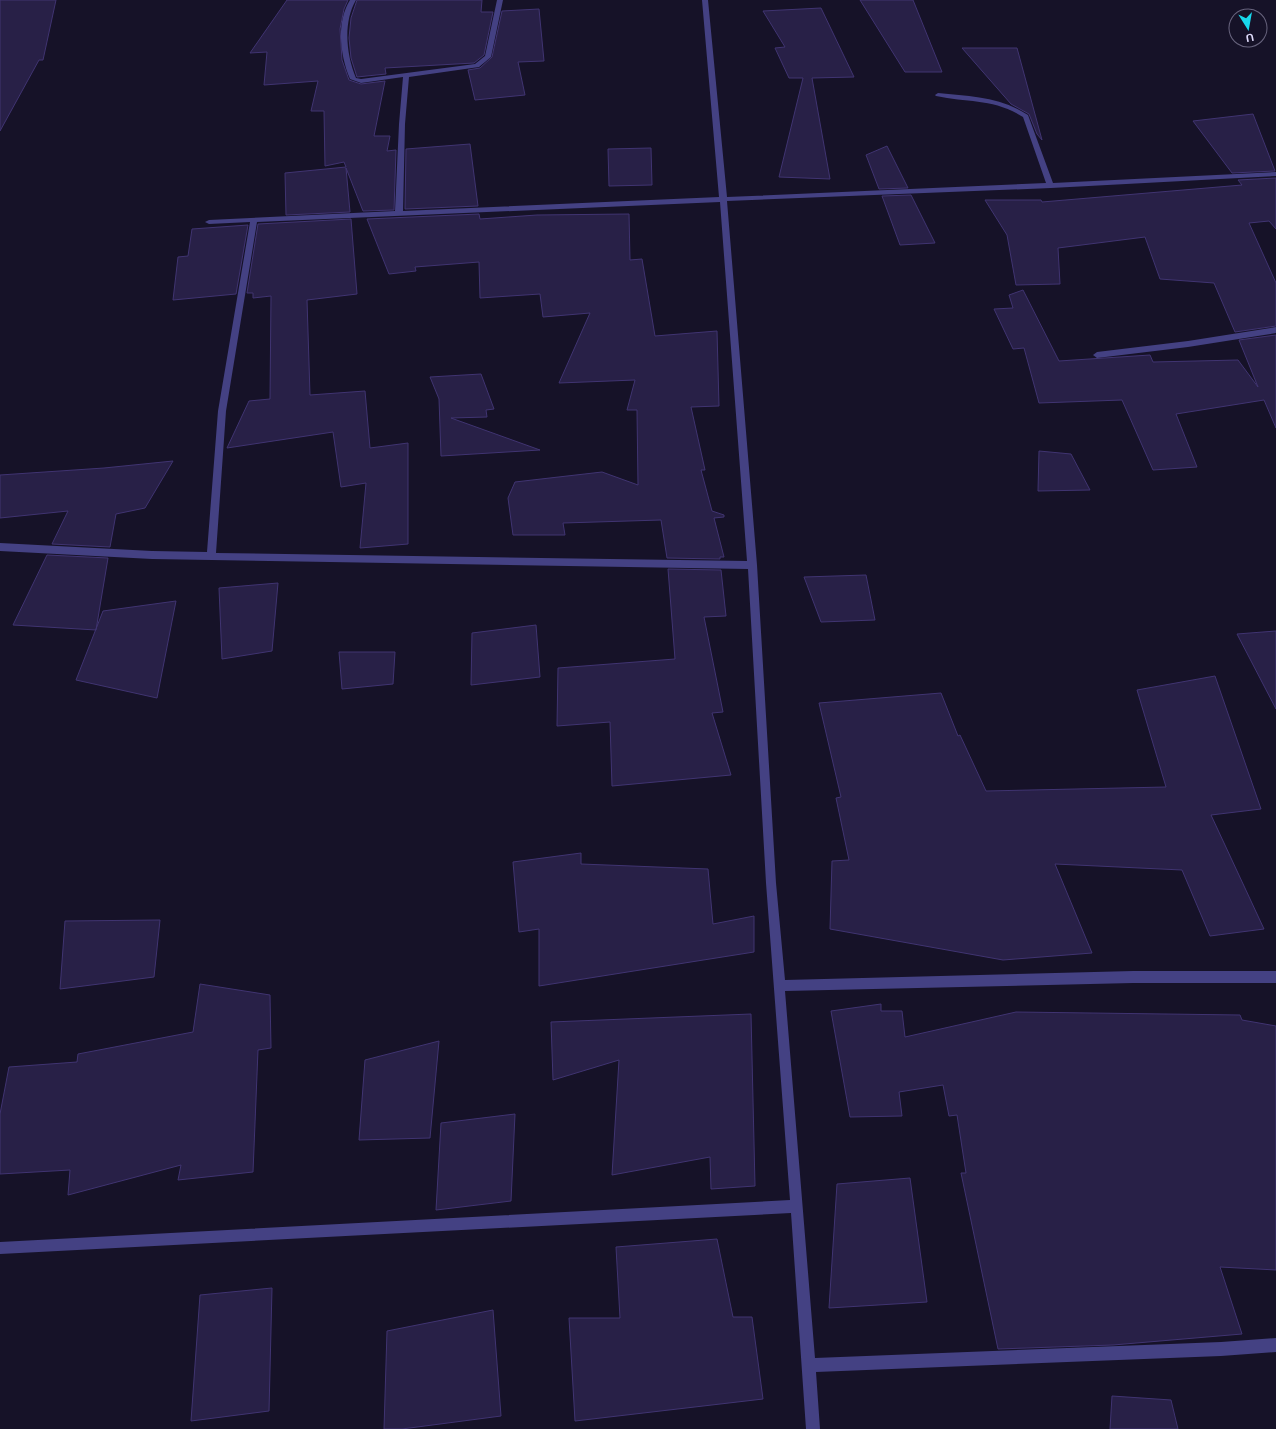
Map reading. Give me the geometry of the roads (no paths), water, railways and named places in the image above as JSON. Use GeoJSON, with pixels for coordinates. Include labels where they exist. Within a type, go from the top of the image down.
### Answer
{"type":"FeatureCollection","features":[{"type":"Feature","properties":{"kind":"street"},"geometry":{"type":"LineString","coordinates":[[353,0],[344,17],[345,45],[350,74],[353,79],[361,81],[477,66],[488,57],[500,0]]}},
{"type":"Feature","properties":{"kind":"street"},"geometry":{"type":"LineString","coordinates":[[705,0],[723,198],[752,565],[771,883],[810,1365],[813,1429]]}},
{"type":"Feature","properties":{"kind":"street"},"geometry":{"type":"LineString","coordinates":[[399,212],[402,124],[406,75]]}},
{"type":"Feature","properties":{"kind":"street"},"geometry":{"type":"LineString","coordinates":[[938,95],[1004,104],[1017,109],[1026,116],[1052,186]]}},
{"type":"Feature","properties":{"kind":"street"},"geometry":{"type":"LineString","coordinates":[[209,222],[723,198],[1052,186],[1276,174]]}},
{"type":"Feature","properties":{"kind":"street"},"geometry":{"type":"LineString","coordinates":[[211,556],[222,411],[254,219]]}},
{"type":"Feature","properties":{"kind":"street"},"geometry":{"type":"LineString","coordinates":[[1097,355],[1188,344],[1276,330]]}},
{"type":"Feature","properties":{"kind":"street"},"geometry":{"type":"LineString","coordinates":[[0,547],[152,555],[752,565]]}},
{"type":"Feature","properties":{"kind":"street"},"geometry":{"type":"LineString","coordinates":[[780,986],[1133,977],[1276,977]]}},
{"type":"Feature","properties":{"kind":"street"},"geometry":{"type":"LineString","coordinates":[[0,1248],[797,1206]]}},
{"type":"Feature","properties":{"kind":"street"},"geometry":{"type":"LineString","coordinates":[[810,1365],[1221,1349],[1276,1345]]}}]}
